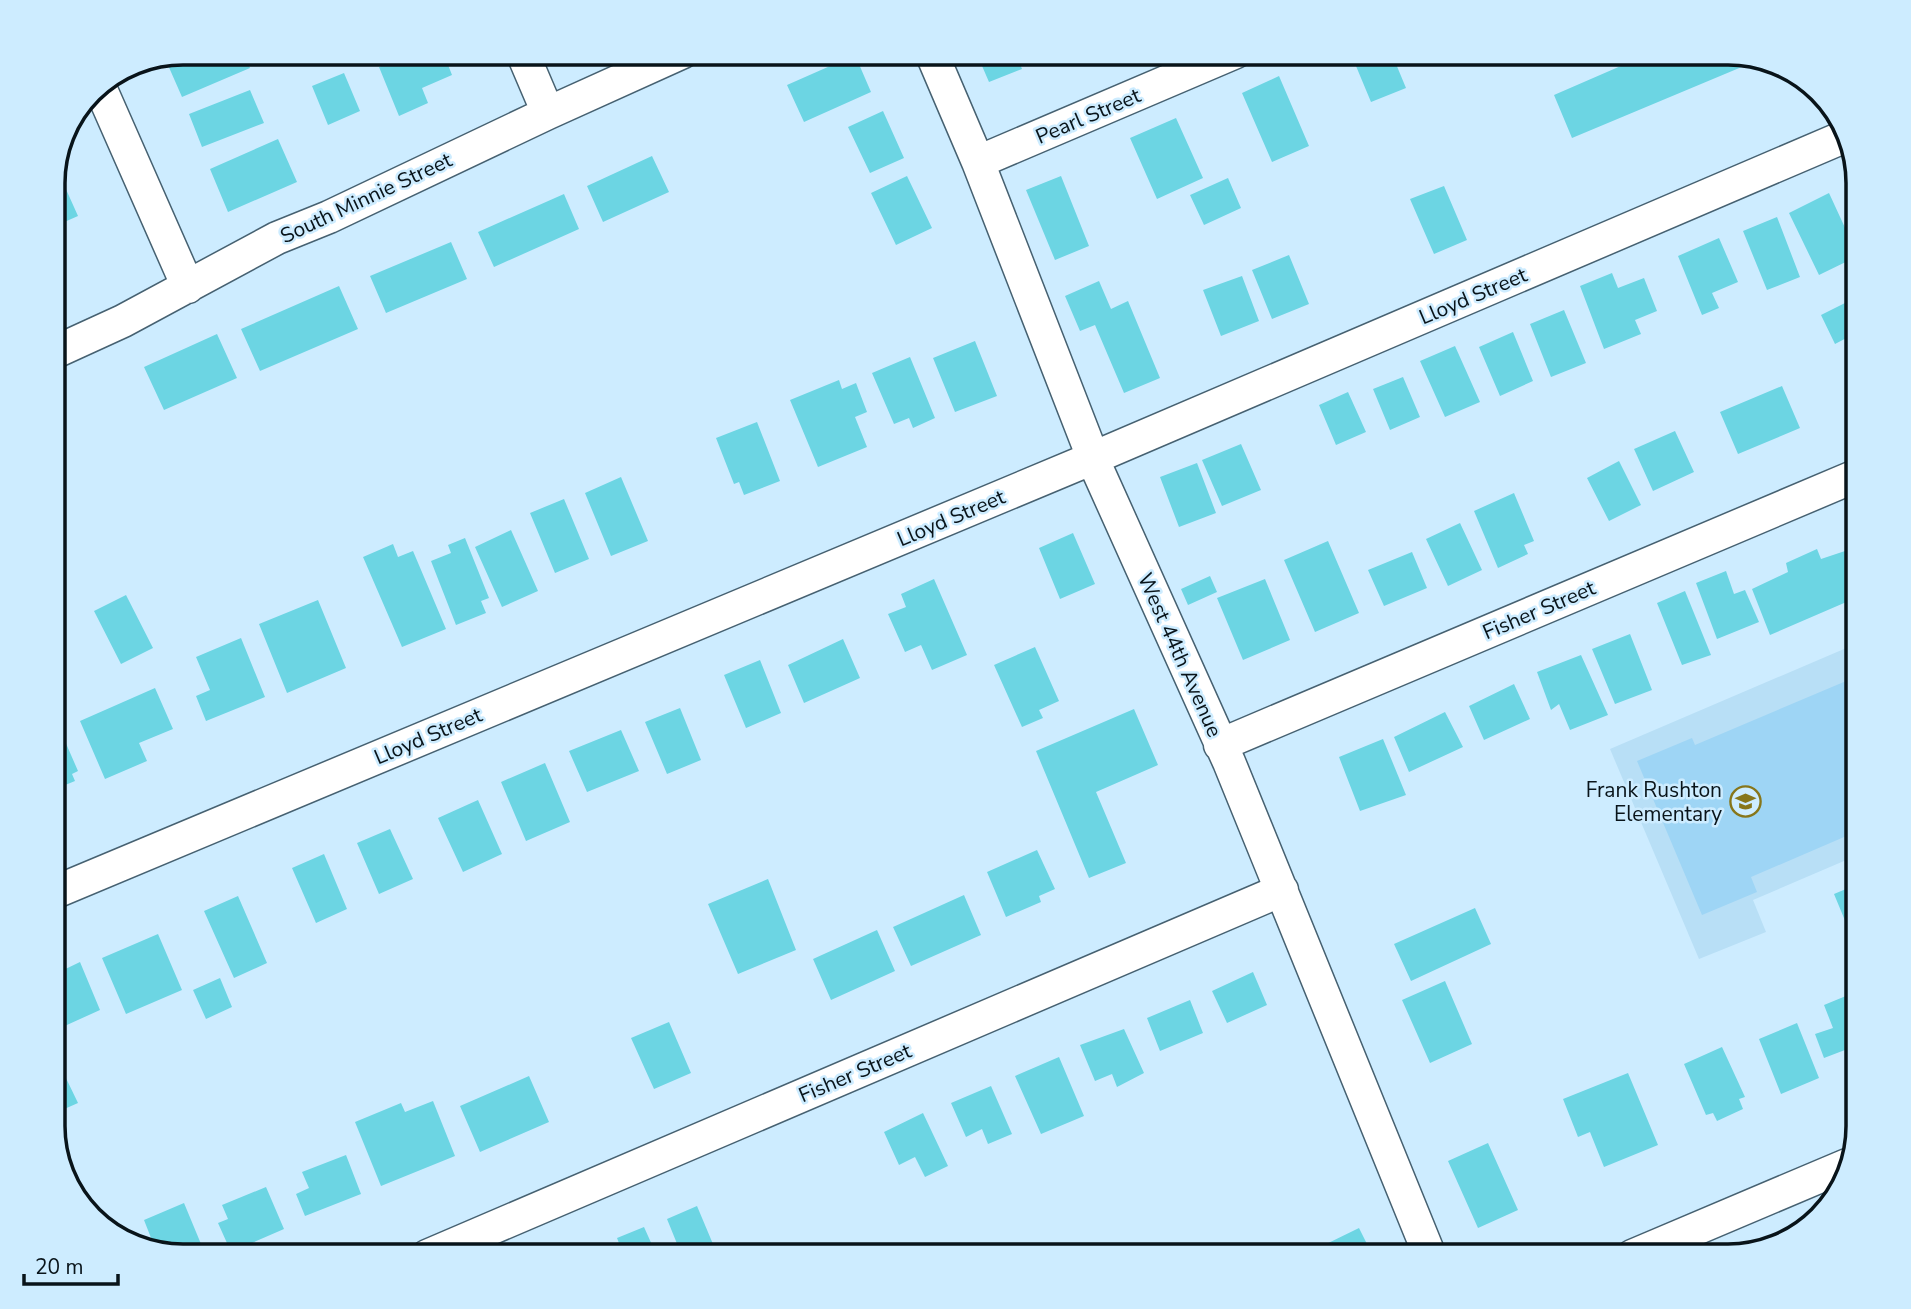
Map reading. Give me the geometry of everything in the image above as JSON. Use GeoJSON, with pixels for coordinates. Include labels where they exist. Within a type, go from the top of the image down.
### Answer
{"type":"FeatureCollection","features":[{"type":"Feature","properties":{"kind":"street"},"geometry":{"type":"LineString","coordinates":[[528,65],[548,113]]}},
{"type":"Feature","properties":{"kind":"street","name":"South Minnie Street"},"geometry":{"type":"LineString","coordinates":[[65,348],[123,321],[277,238],[329,217],[654,65]]}},
{"type":"Feature","properties":{"kind":"street","name":"West 44th Avenue"},"geometry":{"type":"LineString","coordinates":[[937,65],[978,162],[1093,458],[1282,890],[1425,1244]]}},
{"type":"Feature","properties":{"kind":"street","name":"Pearl Street"},"geometry":{"type":"LineString","coordinates":[[978,162],[1206,65]]}},
{"type":"Feature","properties":{"kind":"street"},"geometry":{"type":"LineString","coordinates":[[104,95],[188,287]]}},
{"type":"Feature","properties":{"kind":"street","name":"Lloyd Street"},"geometry":{"type":"LineString","coordinates":[[65,887],[1093,458],[1838,140]]}},
{"type":"Feature","properties":{"kind":"street","name":"Fisher Street"},"geometry":{"type":"LineString","coordinates":[[1220,745],[1846,480]]}},
{"type":"Feature","properties":{"kind":"street","name":"Fisher Street"},"geometry":{"type":"LineString","coordinates":[[455,1244],[1282,890]]}},
{"type":"Feature","properties":{"kind":"street"},"geometry":{"type":"LineString","coordinates":[[1660,1244],[1838,1169]]}},
{"type":"Feature","properties":{"kind":"shaded area","name":"Frank Rushton Elementary"},"geometry":{"type":"Polygon","coordinates":[[[1846,648],[1846,860],[1753,900],[1766,932],[1699,959],[1610,749],[1846,648]]]}},
{"type":"Feature","properties":{"kind":"shaded area","name":"Frank Rushton Elementary"},"geometry":{"type":"Polygon","coordinates":[[[1846,681],[1846,836],[1751,877],[1757,892],[1702,915],[1637,761],[1692,738],[1695,745],[1846,681]]]}},
{"type":"Feature","properties":{"kind":"building"},"geometry":{"type":"Polygon","coordinates":[[[249,65],[250,68],[182,97],[169,66],[249,65]]]}},
{"type":"Feature","properties":{"kind":"building"},"geometry":{"type":"Polygon","coordinates":[[[448,65],[452,75],[422,88],[428,103],[399,116],[379,67],[448,65]]]}},
{"type":"Feature","properties":{"kind":"building"},"geometry":{"type":"Polygon","coordinates":[[[832,65],[859,65],[871,92],[804,122],[787,85],[832,65]]]}},
{"type":"Feature","properties":{"kind":"building"},"geometry":{"type":"Polygon","coordinates":[[[982,65],[1020,65],[1022,69],[989,82],[982,65]]]}},
{"type":"Feature","properties":{"kind":"building"},"geometry":{"type":"Polygon","coordinates":[[[1356,65],[1396,65],[1406,88],[1371,102],[1356,65]]]}},
{"type":"Feature","properties":{"kind":"building"},"geometry":{"type":"Polygon","coordinates":[[[1623,65],[1744,66],[1572,138],[1554,95],[1623,65]]]}},
{"type":"Feature","properties":{"kind":"building"},"geometry":{"type":"Polygon","coordinates":[[[344,73],[360,111],[328,125],[312,86],[344,73]]]}},
{"type":"Feature","properties":{"kind":"building"},"geometry":{"type":"Polygon","coordinates":[[[1279,76],[1309,146],[1272,162],[1242,93],[1279,76]]]}},
{"type":"Feature","properties":{"kind":"building"},"geometry":{"type":"Polygon","coordinates":[[[250,90],[264,123],[202,147],[189,114],[250,90]]]}},
{"type":"Feature","properties":{"kind":"building"},"geometry":{"type":"Polygon","coordinates":[[[883,111],[904,158],[870,173],[848,127],[883,111]]]}},
{"type":"Feature","properties":{"kind":"building"},"geometry":{"type":"Polygon","coordinates":[[[1176,118],[1203,178],[1157,199],[1130,138],[1176,118]]]}},
{"type":"Feature","properties":{"kind":"building"},"geometry":{"type":"Polygon","coordinates":[[[278,139],[297,182],[228,212],[210,169],[278,139]]]}},
{"type":"Feature","properties":{"kind":"building"},"geometry":{"type":"Polygon","coordinates":[[[652,156],[669,192],[603,222],[587,186],[652,156]]]}},
{"type":"Feature","properties":{"kind":"building"},"geometry":{"type":"Polygon","coordinates":[[[907,176],[932,228],[896,245],[871,193],[907,176]]]}},
{"type":"Feature","properties":{"kind":"building"},"geometry":{"type":"Polygon","coordinates":[[[1061,176],[1089,246],[1055,260],[1026,190],[1061,176]]]}},
{"type":"Feature","properties":{"kind":"building"},"geometry":{"type":"Polygon","coordinates":[[[1228,178],[1241,208],[1204,225],[1190,195],[1228,178]]]}},
{"type":"Feature","properties":{"kind":"building"},"geometry":{"type":"Polygon","coordinates":[[[1444,186],[1467,240],[1434,254],[1410,199],[1444,186]]]}},
{"type":"Feature","properties":{"kind":"building"},"geometry":{"type":"Polygon","coordinates":[[[65,187],[78,216],[65,222],[65,187]]]}},
{"type":"Feature","properties":{"kind":"building"},"geometry":{"type":"Polygon","coordinates":[[[1829,193],[1846,230],[1846,262],[1819,275],[1789,213],[1829,193]]]}},
{"type":"Feature","properties":{"kind":"building"},"geometry":{"type":"Polygon","coordinates":[[[564,194],[579,229],[494,267],[478,232],[564,194]]]}},
{"type":"Feature","properties":{"kind":"building"},"geometry":{"type":"Polygon","coordinates":[[[1777,217],[1800,277],[1767,290],[1743,231],[1777,217]]]}},
{"type":"Feature","properties":{"kind":"building"},"geometry":{"type":"Polygon","coordinates":[[[1719,238],[1738,282],[1712,293],[1719,308],[1702,315],[1678,256],[1719,238]]]}},
{"type":"Feature","properties":{"kind":"building"},"geometry":{"type":"Polygon","coordinates":[[[451,242],[467,279],[386,313],[370,276],[451,242]]]}},
{"type":"Feature","properties":{"kind":"building"},"geometry":{"type":"Polygon","coordinates":[[[1289,255],[1309,304],[1272,319],[1252,270],[1289,255]]]}},
{"type":"Feature","properties":{"kind":"building"},"geometry":{"type":"Polygon","coordinates":[[[1612,273],[1618,288],[1644,278],[1657,311],[1635,320],[1641,334],[1604,349],[1580,286],[1612,273]]]}},
{"type":"Feature","properties":{"kind":"building"},"geometry":{"type":"Polygon","coordinates":[[[1242,276],[1259,321],[1221,336],[1203,290],[1242,276]]]}},
{"type":"Feature","properties":{"kind":"building"},"geometry":{"type":"Polygon","coordinates":[[[1099,281],[1111,309],[1128,301],[1160,378],[1124,393],[1095,325],[1080,331],[1065,296],[1099,281]]]}},
{"type":"Feature","properties":{"kind":"building"},"geometry":{"type":"Polygon","coordinates":[[[339,286],[358,329],[260,371],[241,329],[339,286]]]}},
{"type":"Feature","properties":{"kind":"building"},"geometry":{"type":"Polygon","coordinates":[[[1845,303],[1846,338],[1835,344],[1821,315],[1845,303]]]}},
{"type":"Feature","properties":{"kind":"building"},"geometry":{"type":"Polygon","coordinates":[[[1564,310],[1586,363],[1551,377],[1530,324],[1564,310]]]}},
{"type":"Feature","properties":{"kind":"building"},"geometry":{"type":"Polygon","coordinates":[[[1513,332],[1533,381],[1500,396],[1479,347],[1513,332]]]}},
{"type":"Feature","properties":{"kind":"building"},"geometry":{"type":"Polygon","coordinates":[[[217,334],[237,378],[164,410],[144,367],[217,334]]]}},
{"type":"Feature","properties":{"kind":"building"},"geometry":{"type":"Polygon","coordinates":[[[975,341],[997,396],[955,412],[933,358],[975,341]]]}},
{"type":"Feature","properties":{"kind":"building"},"geometry":{"type":"Polygon","coordinates":[[[1455,346],[1480,402],[1445,417],[1420,361],[1455,346]]]}},
{"type":"Feature","properties":{"kind":"building"},"geometry":{"type":"Polygon","coordinates":[[[910,357],[935,418],[913,428],[909,418],[894,424],[872,373],[910,357]]]}},
{"type":"Feature","properties":{"kind":"building"},"geometry":{"type":"Polygon","coordinates":[[[1403,377],[1420,417],[1390,430],[1373,389],[1403,377]]]}},
{"type":"Feature","properties":{"kind":"building"},"geometry":{"type":"Polygon","coordinates":[[[839,380],[842,389],[856,383],[867,412],[855,417],[867,447],[818,467],[790,400],[839,380]]]}},
{"type":"Feature","properties":{"kind":"building"},"geometry":{"type":"Polygon","coordinates":[[[1782,386],[1800,428],[1738,454],[1720,412],[1782,386]]]}},
{"type":"Feature","properties":{"kind":"building"},"geometry":{"type":"Polygon","coordinates":[[[1348,392],[1366,432],[1336,445],[1319,405],[1348,392]]]}},
{"type":"Feature","properties":{"kind":"building"},"geometry":{"type":"Polygon","coordinates":[[[757,422],[780,481],[744,495],[739,482],[734,484],[716,438],[757,422]]]}},
{"type":"Feature","properties":{"kind":"building"},"geometry":{"type":"Polygon","coordinates":[[[1675,431],[1694,472],[1653,491],[1634,449],[1675,431]]]}},
{"type":"Feature","properties":{"kind":"building"},"geometry":{"type":"Polygon","coordinates":[[[1241,444],[1261,490],[1222,506],[1202,460],[1241,444]]]}},
{"type":"Feature","properties":{"kind":"building"},"geometry":{"type":"Polygon","coordinates":[[[1619,461],[1641,505],[1609,521],[1587,478],[1619,461]]]}},
{"type":"Feature","properties":{"kind":"building"},"geometry":{"type":"Polygon","coordinates":[[[1197,463],[1216,513],[1179,527],[1160,477],[1197,463]]]}},
{"type":"Feature","properties":{"kind":"building"},"geometry":{"type":"Polygon","coordinates":[[[621,477],[648,541],[611,556],[585,493],[621,477]]]}},
{"type":"Feature","properties":{"kind":"building"},"geometry":{"type":"Polygon","coordinates":[[[1514,493],[1534,541],[1524,545],[1528,554],[1498,568],[1474,511],[1514,493]]]}},
{"type":"Feature","properties":{"kind":"building"},"geometry":{"type":"Polygon","coordinates":[[[564,499],[589,559],[555,573],[530,513],[564,499]]]}},
{"type":"Feature","properties":{"kind":"building"},"geometry":{"type":"Polygon","coordinates":[[[1460,523],[1482,570],[1448,586],[1426,539],[1460,523]]]}},
{"type":"Feature","properties":{"kind":"building"},"geometry":{"type":"Polygon","coordinates":[[[511,530],[538,591],[502,607],[475,547],[511,530]]]}},
{"type":"Feature","properties":{"kind":"building"},"geometry":{"type":"Polygon","coordinates":[[[1073,533],[1095,584],[1060,599],[1039,548],[1073,533]]]}},
{"type":"Feature","properties":{"kind":"building"},"geometry":{"type":"Polygon","coordinates":[[[465,538],[489,598],[481,601],[486,613],[456,625],[431,561],[451,553],[448,545],[465,538]]]}},
{"type":"Feature","properties":{"kind":"building"},"geometry":{"type":"Polygon","coordinates":[[[1328,541],[1359,613],[1315,632],[1284,560],[1328,541]]]}},
{"type":"Feature","properties":{"kind":"building"},"geometry":{"type":"Polygon","coordinates":[[[393,544],[398,557],[413,551],[446,629],[402,647],[363,557],[393,544]]]}},
{"type":"Feature","properties":{"kind":"building"},"geometry":{"type":"Polygon","coordinates":[[[1817,549],[1821,559],[1846,551],[1846,602],[1770,635],[1752,589],[1788,572],[1786,563],[1817,549]]]}},
{"type":"Feature","properties":{"kind":"building"},"geometry":{"type":"Polygon","coordinates":[[[1412,552],[1427,588],[1384,606],[1368,570],[1412,552]]]}},
{"type":"Feature","properties":{"kind":"building"},"geometry":{"type":"Polygon","coordinates":[[[1726,571],[1734,594],[1745,590],[1759,622],[1717,639],[1696,583],[1726,571]]]}},
{"type":"Feature","properties":{"kind":"building"},"geometry":{"type":"Polygon","coordinates":[[[1210,576],[1217,592],[1188,605],[1181,589],[1210,576]]]}},
{"type":"Feature","properties":{"kind":"building"},"geometry":{"type":"Polygon","coordinates":[[[934,579],[967,655],[932,670],[921,645],[905,652],[888,614],[906,607],[901,594],[934,579]]]}},
{"type":"Feature","properties":{"kind":"building"},"geometry":{"type":"Polygon","coordinates":[[[1265,579],[1290,640],[1243,660],[1217,598],[1265,579]]]}},
{"type":"Feature","properties":{"kind":"building"},"geometry":{"type":"Polygon","coordinates":[[[1685,591],[1711,655],[1682,665],[1657,603],[1685,591]]]}},
{"type":"Feature","properties":{"kind":"building"},"geometry":{"type":"Polygon","coordinates":[[[126,595],[153,648],[121,664],[94,611],[126,595]]]}},
{"type":"Feature","properties":{"kind":"building"},"geometry":{"type":"Polygon","coordinates":[[[318,600],[346,668],[287,693],[259,624],[318,600]]]}},
{"type":"Feature","properties":{"kind":"building"},"geometry":{"type":"Polygon","coordinates":[[[1630,634],[1652,690],[1615,704],[1592,649],[1630,634]]]}},
{"type":"Feature","properties":{"kind":"building"},"geometry":{"type":"Polygon","coordinates":[[[241,638],[265,697],[206,721],[196,696],[210,690],[196,657],[241,638]]]}},
{"type":"Feature","properties":{"kind":"building"},"geometry":{"type":"Polygon","coordinates":[[[843,639],[860,678],[804,703],[788,665],[843,639]]]}},
{"type":"Feature","properties":{"kind":"building"},"geometry":{"type":"Polygon","coordinates":[[[1035,647],[1059,701],[1039,710],[1043,718],[1022,727],[994,665],[1035,647]]]}},
{"type":"Feature","properties":{"kind":"building"},"geometry":{"type":"Polygon","coordinates":[[[1581,655],[1608,715],[1570,730],[1559,704],[1551,710],[1537,672],[1581,655]]]}},
{"type":"Feature","properties":{"kind":"building"},"geometry":{"type":"Polygon","coordinates":[[[760,660],[781,713],[746,728],[724,675],[760,660]]]}},
{"type":"Feature","properties":{"kind":"building"},"geometry":{"type":"Polygon","coordinates":[[[1514,684],[1530,719],[1484,740],[1469,706],[1514,684]]]}},
{"type":"Feature","properties":{"kind":"building"},"geometry":{"type":"Polygon","coordinates":[[[155,688],[173,729],[139,743],[147,761],[105,779],[80,721],[155,688]]]}},
{"type":"Feature","properties":{"kind":"building"},"geometry":{"type":"Polygon","coordinates":[[[680,708],[701,760],[667,774],[645,722],[680,708]]]}},
{"type":"Feature","properties":{"kind":"building"},"geometry":{"type":"Polygon","coordinates":[[[1134,709],[1158,765],[1096,792],[1126,863],[1089,878],[1036,751],[1134,709]]]}},
{"type":"Feature","properties":{"kind":"building"},"geometry":{"type":"Polygon","coordinates":[[[1445,712],[1463,747],[1409,772],[1394,737],[1445,712]]]}},
{"type":"Feature","properties":{"kind":"building"},"geometry":{"type":"Polygon","coordinates":[[[621,730],[639,771],[587,792],[569,751],[621,730]]]}},
{"type":"Feature","properties":{"kind":"building"},"geometry":{"type":"Polygon","coordinates":[[[1383,739],[1406,795],[1360,811],[1339,757],[1383,739]]]}},
{"type":"Feature","properties":{"kind":"building"},"geometry":{"type":"Polygon","coordinates":[[[65,741],[78,771],[72,774],[75,781],[65,785],[65,741]]]}},
{"type":"Feature","properties":{"kind":"building"},"geometry":{"type":"Polygon","coordinates":[[[545,763],[570,822],[526,841],[501,782],[545,763]]]}},
{"type":"Feature","properties":{"kind":"building"},"geometry":{"type":"Polygon","coordinates":[[[478,800],[502,854],[463,872],[438,818],[478,800]]]}},
{"type":"Feature","properties":{"kind":"building"},"geometry":{"type":"Polygon","coordinates":[[[390,829],[413,879],[379,894],[357,843],[390,829]]]}},
{"type":"Feature","properties":{"kind":"building"},"geometry":{"type":"Polygon","coordinates":[[[1037,850],[1055,889],[1039,896],[1041,902],[1006,917],[987,872],[1037,850]]]}},
{"type":"Feature","properties":{"kind":"building"},"geometry":{"type":"Polygon","coordinates":[[[324,854],[347,909],[316,923],[292,868],[324,854]]]}},
{"type":"Feature","properties":{"kind":"building"},"geometry":{"type":"Polygon","coordinates":[[[768,879],[796,950],[738,974],[708,904],[768,879]]]}},
{"type":"Feature","properties":{"kind":"building"},"geometry":{"type":"Polygon","coordinates":[[[1846,889],[1846,923],[1834,894],[1846,889]]]}},
{"type":"Feature","properties":{"kind":"building"},"geometry":{"type":"Polygon","coordinates":[[[964,895],[981,935],[911,966],[893,927],[964,895]]]}},
{"type":"Feature","properties":{"kind":"building"},"geometry":{"type":"Polygon","coordinates":[[[238,896],[267,963],[234,978],[204,911],[238,896]]]}},
{"type":"Feature","properties":{"kind":"building"},"geometry":{"type":"Polygon","coordinates":[[[1475,908],[1491,944],[1411,981],[1394,944],[1475,908]]]}},
{"type":"Feature","properties":{"kind":"building"},"geometry":{"type":"Polygon","coordinates":[[[877,930],[895,971],[831,1000],[813,959],[877,930]]]}},
{"type":"Feature","properties":{"kind":"building"},"geometry":{"type":"Polygon","coordinates":[[[158,934],[182,990],[126,1014],[102,958],[158,934]]]}},
{"type":"Feature","properties":{"kind":"building"},"geometry":{"type":"Polygon","coordinates":[[[80,962],[100,1010],[65,1026],[65,969],[80,962]]]}},
{"type":"Feature","properties":{"kind":"building"},"geometry":{"type":"Polygon","coordinates":[[[1253,972],[1267,1005],[1227,1023],[1212,991],[1253,972]]]}},
{"type":"Feature","properties":{"kind":"building"},"geometry":{"type":"Polygon","coordinates":[[[220,978],[232,1007],[206,1019],[193,990],[220,978]]]}},
{"type":"Feature","properties":{"kind":"building"},"geometry":{"type":"Polygon","coordinates":[[[1445,981],[1472,1044],[1430,1063],[1402,1000],[1445,981]]]}},
{"type":"Feature","properties":{"kind":"building"},"geometry":{"type":"Polygon","coordinates":[[[1846,996],[1846,1050],[1824,1058],[1815,1034],[1833,1028],[1824,1005],[1846,996]]]}},
{"type":"Feature","properties":{"kind":"building"},"geometry":{"type":"Polygon","coordinates":[[[1190,1000],[1203,1033],[1160,1051],[1147,1018],[1190,1000]]]}},
{"type":"Feature","properties":{"kind":"building"},"geometry":{"type":"Polygon","coordinates":[[[669,1022],[691,1073],[654,1089],[631,1038],[669,1022]]]}},
{"type":"Feature","properties":{"kind":"building"},"geometry":{"type":"Polygon","coordinates":[[[1797,1023],[1819,1078],[1781,1094],[1759,1039],[1797,1023]]]}},
{"type":"Feature","properties":{"kind":"building"},"geometry":{"type":"Polygon","coordinates":[[[1124,1029],[1144,1073],[1117,1087],[1112,1074],[1095,1081],[1080,1045],[1124,1029]]]}},
{"type":"Feature","properties":{"kind":"building"},"geometry":{"type":"Polygon","coordinates":[[[1722,1047],[1745,1097],[1739,1099],[1743,1109],[1717,1121],[1713,1113],[1706,1115],[1684,1064],[1722,1047]]]}},
{"type":"Feature","properties":{"kind":"building"},"geometry":{"type":"Polygon","coordinates":[[[1059,1057],[1084,1116],[1041,1134],[1015,1076],[1059,1057]]]}},
{"type":"Feature","properties":{"kind":"building"},"geometry":{"type":"Polygon","coordinates":[[[1628,1073],[1658,1145],[1604,1167],[1590,1132],[1578,1137],[1563,1099],[1628,1073]]]}},
{"type":"Feature","properties":{"kind":"building"},"geometry":{"type":"Polygon","coordinates":[[[65,1076],[78,1103],[65,1109],[65,1076]]]}},
{"type":"Feature","properties":{"kind":"building"},"geometry":{"type":"Polygon","coordinates":[[[529,1076],[549,1122],[480,1152],[460,1106],[529,1076]]]}},
{"type":"Feature","properties":{"kind":"building"},"geometry":{"type":"Polygon","coordinates":[[[991,1086],[1012,1134],[988,1144],[982,1129],[966,1137],[951,1103],[991,1086]]]}},
{"type":"Feature","properties":{"kind":"building"},"geometry":{"type":"Polygon","coordinates":[[[433,1101],[455,1156],[381,1186],[355,1122],[401,1103],[405,1112],[433,1101]]]}},
{"type":"Feature","properties":{"kind":"building"},"geometry":{"type":"Polygon","coordinates":[[[923,1113],[948,1166],[925,1177],[915,1157],[899,1165],[884,1132],[923,1113]]]}},
{"type":"Feature","properties":{"kind":"building"},"geometry":{"type":"Polygon","coordinates":[[[1488,1143],[1518,1210],[1478,1228],[1448,1161],[1488,1143]]]}},
{"type":"Feature","properties":{"kind":"building"},"geometry":{"type":"Polygon","coordinates":[[[346,1155],[361,1194],[305,1216],[296,1194],[309,1188],[302,1172],[346,1155]]]}},
{"type":"Feature","properties":{"kind":"building"},"geometry":{"type":"Polygon","coordinates":[[[266,1187],[284,1229],[249,1244],[227,1244],[218,1223],[228,1219],[222,1205],[266,1187]]]}},
{"type":"Feature","properties":{"kind":"building"},"geometry":{"type":"Polygon","coordinates":[[[184,1203],[201,1244],[152,1240],[144,1220],[184,1203]]]}},
{"type":"Feature","properties":{"kind":"building"},"geometry":{"type":"Polygon","coordinates":[[[697,1206],[713,1244],[677,1244],[667,1219],[697,1206]]]}},
{"type":"Feature","properties":{"kind":"building"},"geometry":{"type":"Polygon","coordinates":[[[644,1227],[652,1244],[619,1244],[617,1238],[644,1227]]]}},
{"type":"Feature","properties":{"kind":"building"},"geometry":{"type":"Polygon","coordinates":[[[1359,1228],[1367,1244],[1326,1244],[1359,1228]]]}},
{"type":"Feature","properties":{"kind":"place","name":"Frank Rushton Elementary"},"geometry":{"type":"Point","coordinates":[1745,802]}}]}
